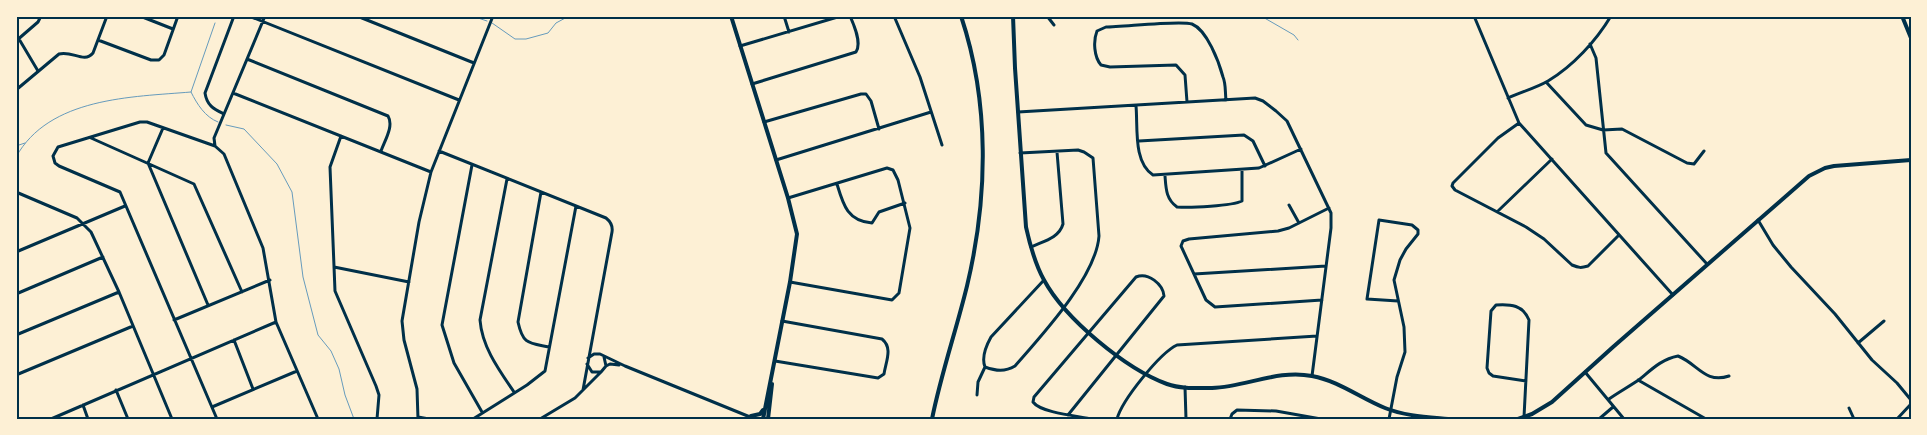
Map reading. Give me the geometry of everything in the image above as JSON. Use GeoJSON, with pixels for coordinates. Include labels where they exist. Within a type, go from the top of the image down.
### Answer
{"type":"FeatureCollection","features":[{"type":"Feature","properties":{"kind":"street"},"geometry":{"type":"LineString","coordinates":[[38,71],[17,40],[38,22],[41,16]]}},
{"type":"Feature","properties":{"kind":"street"},"geometry":{"type":"LineString","coordinates":[[16,90],[62,52],[85,58],[89,57],[107,16]]}},
{"type":"Feature","properties":{"kind":"street"},"geometry":{"type":"LineString","coordinates":[[140,16],[173,29]]}},
{"type":"Feature","properties":{"kind":"street"},"geometry":{"type":"LineString","coordinates":[[98,40],[157,61],[164,55],[178,16]]}},
{"type":"Feature","properties":{"kind":"street"},"geometry":{"type":"LineString","coordinates":[[224,114],[212,108],[207,101],[205,93],[234,16]]}},
{"type":"Feature","properties":{"kind":"street"},"geometry":{"type":"LineString","coordinates":[[249,16],[460,100]]}},
{"type":"Feature","properties":{"kind":"street"},"geometry":{"type":"LineString","coordinates":[[215,146],[214,138],[266,16]]}},
{"type":"Feature","properties":{"kind":"street"},"geometry":{"type":"LineString","coordinates":[[358,16],[474,64]]}},
{"type":"Feature","properties":{"kind":"street"},"geometry":{"type":"LineString","coordinates":[[429,419],[418,418],[417,389],[402,331],[403,313],[419,222],[431,172],[494,16]]}},
{"type":"Feature","properties":{"kind":"street"},"geometry":{"type":"LineString","coordinates":[[731,16],[788,198],[797,240],[763,419]]}},
{"type":"Feature","properties":{"kind":"street"},"geometry":{"type":"LineString","coordinates":[[784,16],[789,32]]}},
{"type":"Feature","properties":{"kind":"street"},"geometry":{"type":"LineString","coordinates":[[740,46],[841,16]]}},
{"type":"Feature","properties":{"kind":"street"},"geometry":{"type":"LineString","coordinates":[[752,84],[856,52],[858,41],[851,16]]}},
{"type":"Feature","properties":{"kind":"street"},"geometry":{"type":"LineString","coordinates":[[894,16],[920,77],[942,144]]}},
{"type":"Feature","properties":{"kind":"street"},"geometry":{"type":"LineString","coordinates":[[932,419],[972,264],[982,196],[983,148],[979,99],[971,54],[961,16]]}},
{"type":"Feature","properties":{"kind":"street"},"geometry":{"type":"LineString","coordinates":[[1013,16],[1012,31],[1026,227],[1031,247],[1044,280],[1064,308],[1089,333],[1116,355],[1146,374],[1167,384],[1185,387],[1218,388],[1287,374],[1312,376],[1339,385],[1390,410],[1409,415],[1448,419]]}},
{"type":"Feature","properties":{"kind":"street"},"geometry":{"type":"LineString","coordinates":[[1047,16],[1054,25]]}},
{"type":"Feature","properties":{"kind":"street"},"geometry":{"type":"LineString","coordinates":[[1474,16],[1519,123],[1673,295]]}},
{"type":"Feature","properties":{"kind":"street"},"geometry":{"type":"LineString","coordinates":[[1508,98],[1546,82],[1590,44],[1611,16]]}},
{"type":"Feature","properties":{"kind":"street"},"geometry":{"type":"LineString","coordinates":[[1902,16],[1911,38]]}},
{"type":"Feature","properties":{"kind":"street"},"geometry":{"type":"LineString","coordinates":[[1187,102],[1185,75],[1176,65],[1110,67],[1101,65],[1096,57],[1095,36],[1097,31],[1101,28],[1179,23],[1194,25],[1208,39],[1223,76],[1226,100]]}},
{"type":"Feature","properties":{"kind":"street"},"geometry":{"type":"LineString","coordinates":[[1590,44],[1596,58],[1606,153],[1707,264]]}},
{"type":"Feature","properties":{"kind":"street"},"geometry":{"type":"LineString","coordinates":[[247,59],[388,116],[391,121],[381,151]]}},
{"type":"Feature","properties":{"kind":"street"},"geometry":{"type":"LineString","coordinates":[[1546,82],[1586,125],[1603,130],[1622,129],[1687,163],[1694,164],[1704,151]]}},
{"type":"Feature","properties":{"kind":"street"},"geometry":{"type":"LineString","coordinates":[[233,93],[431,172]]}},
{"type":"Feature","properties":{"kind":"street"},"geometry":{"type":"LineString","coordinates":[[764,122],[866,94],[871,101],[879,129]]}},
{"type":"Feature","properties":{"kind":"street"},"geometry":{"type":"LineString","coordinates":[[1018,112],[1254,98],[1270,106],[1287,121],[1329,208],[1331,220],[1312,376]]}},
{"type":"Feature","properties":{"kind":"street"},"geometry":{"type":"LineString","coordinates":[[1136,106],[1140,156],[1153,175],[1165,176],[1242,170],[1265,166],[1301,149]]}},
{"type":"Feature","properties":{"kind":"street"},"geometry":{"type":"LineString","coordinates":[[776,160],[931,112]]}},
{"type":"Feature","properties":{"kind":"street"},"geometry":{"type":"LineString","coordinates":[[216,419],[118,190],[59,166],[53,156],[58,147],[137,122],[147,122],[215,146],[224,154],[264,251],[276,322],[318,419]]}},
{"type":"Feature","properties":{"kind":"street"},"geometry":{"type":"LineString","coordinates":[[1519,123],[1498,138],[1453,182],[1452,186],[1455,190],[1498,211],[1544,239],[1572,265],[1578,268],[1588,266],[1619,235]]}},
{"type":"Feature","properties":{"kind":"street"},"geometry":{"type":"LineString","coordinates":[[163,128],[148,163],[208,305]]}},
{"type":"Feature","properties":{"kind":"street"},"geometry":{"type":"LineString","coordinates":[[1139,141],[1244,135],[1253,141],[1265,166]]}},
{"type":"Feature","properties":{"kind":"street"},"geometry":{"type":"LineString","coordinates":[[340,136],[330,167],[336,296],[379,395],[377,419]]}},
{"type":"Feature","properties":{"kind":"street"},"geometry":{"type":"LineString","coordinates":[[90,138],[188,180],[196,186],[242,292]]}},
{"type":"Feature","properties":{"kind":"street"},"geometry":{"type":"LineString","coordinates":[[439,151],[606,218],[613,228],[583,390]]}},
{"type":"Feature","properties":{"kind":"street"},"geometry":{"type":"LineString","coordinates":[[985,367],[1002,371],[1015,366],[1064,308],[1092,263],[1098,248],[1099,236],[1092,158],[1081,151],[1020,153]]}},
{"type":"Feature","properties":{"kind":"street"},"geometry":{"type":"LineString","coordinates":[[1031,247],[1056,236],[1062,230],[1057,152]]}},
{"type":"Feature","properties":{"kind":"street"},"geometry":{"type":"LineString","coordinates":[[1498,211],[1552,158]]}},
{"type":"Feature","properties":{"kind":"street"},"geometry":{"type":"LineString","coordinates":[[1518,419],[1552,402],[1800,183],[1825,168],[1911,160]]}},
{"type":"Feature","properties":{"kind":"street"},"geometry":{"type":"LineString","coordinates":[[472,165],[442,325],[454,363],[482,412]]}},
{"type":"Feature","properties":{"kind":"street"},"geometry":{"type":"LineString","coordinates":[[788,198],[887,168],[893,170],[895,174],[910,228],[899,293],[892,300],[790,282]]}},
{"type":"Feature","properties":{"kind":"street"},"geometry":{"type":"LineString","coordinates":[[1165,176],[1169,200],[1177,207],[1188,207],[1238,203],[1242,200],[1242,170]]}},
{"type":"Feature","properties":{"kind":"street"},"geometry":{"type":"LineString","coordinates":[[507,179],[480,320],[482,334],[489,351],[514,392]]}},
{"type":"Feature","properties":{"kind":"street"},"geometry":{"type":"LineString","coordinates":[[837,184],[844,208],[860,220],[872,223],[879,212],[904,203]]}},
{"type":"Feature","properties":{"kind":"street"},"geometry":{"type":"LineString","coordinates":[[16,192],[64,212],[84,224],[91,232],[119,292],[172,419]]}},
{"type":"Feature","properties":{"kind":"street"},"geometry":{"type":"LineString","coordinates":[[541,192],[518,322],[521,335],[525,341],[549,347]]}},
{"type":"Feature","properties":{"kind":"street"},"geometry":{"type":"LineString","coordinates":[[1289,205],[1299,223]]}},
{"type":"Feature","properties":{"kind":"street"},"geometry":{"type":"LineString","coordinates":[[16,252],[126,206]]}},
{"type":"Feature","properties":{"kind":"street"},"geometry":{"type":"LineString","coordinates":[[473,419],[543,374],[548,362],[549,347],[576,206]]}},
{"type":"Feature","properties":{"kind":"street"},"geometry":{"type":"LineString","coordinates":[[1322,300],[1215,306],[1206,300],[1181,247],[1184,241],[1199,238],[1278,231],[1329,208]]}},
{"type":"Feature","properties":{"kind":"street"},"geometry":{"type":"LineString","coordinates":[[1389,419],[1405,352],[1404,327],[1394,280],[1396,270],[1406,249],[1418,234],[1418,230],[1412,225],[1380,220],[1367,298],[1398,300]]}},
{"type":"Feature","properties":{"kind":"street"},"geometry":{"type":"LineString","coordinates":[[1758,220],[1773,245],[1835,314],[1872,360],[1897,383],[1911,402],[1897,419]]}},
{"type":"Feature","properties":{"kind":"street"},"geometry":{"type":"LineString","coordinates":[[16,294],[103,257]]}},
{"type":"Feature","properties":{"kind":"street"},"geometry":{"type":"LineString","coordinates":[[1194,274],[1326,266]]}},
{"type":"Feature","properties":{"kind":"street"},"geometry":{"type":"LineString","coordinates":[[334,267],[409,282]]}},
{"type":"Feature","properties":{"kind":"street"},"geometry":{"type":"LineString","coordinates":[[1068,415],[1164,296],[1163,290],[1145,275],[1136,277],[1034,397],[1033,402],[1040,408],[1068,415],[1092,419]]}},
{"type":"Feature","properties":{"kind":"street"},"geometry":{"type":"LineString","coordinates":[[174,320],[270,280]]}},
{"type":"Feature","properties":{"kind":"street"},"geometry":{"type":"LineString","coordinates":[[977,395],[978,382],[985,367],[983,362],[986,346],[991,338],[1044,280]]}},
{"type":"Feature","properties":{"kind":"street"},"geometry":{"type":"LineString","coordinates":[[16,335],[119,292]]}},
{"type":"Feature","properties":{"kind":"street"},"geometry":{"type":"LineString","coordinates":[[1524,417],[1526,381],[1529,320],[1522,309],[1516,306],[1496,305],[1490,311],[1487,368],[1493,376],[1526,381]]}},
{"type":"Feature","properties":{"kind":"street"},"geometry":{"type":"LineString","coordinates":[[775,361],[878,378],[884,374],[889,346],[882,339],[782,321]]}},
{"type":"Feature","properties":{"kind":"street"},"geometry":{"type":"LineString","coordinates":[[1858,343],[1884,321]]}},
{"type":"Feature","properties":{"kind":"street"},"geometry":{"type":"LineString","coordinates":[[51,419],[276,322]]}},
{"type":"Feature","properties":{"kind":"street"},"geometry":{"type":"LineString","coordinates":[[16,375],[133,326]]}},
{"type":"Feature","properties":{"kind":"street"},"geometry":{"type":"LineString","coordinates":[[1117,419],[1123,403],[1146,374],[1163,354],[1177,345],[1318,336]]}},
{"type":"Feature","properties":{"kind":"street"},"geometry":{"type":"LineString","coordinates":[[234,340],[253,389]]}},
{"type":"Feature","properties":{"kind":"street"},"geometry":{"type":"LineString","coordinates":[[591,345],[597,353],[625,366],[753,418],[760,414],[765,406]]}},
{"type":"Feature","properties":{"kind":"street"},"geometry":{"type":"LineString","coordinates":[[587,361],[592,355],[597,353]]}},
{"type":"Feature","properties":{"kind":"street"},"geometry":{"type":"LineString","coordinates":[[602,355],[606,360],[606,366]]}},
{"type":"Feature","properties":{"kind":"street"},"geometry":{"type":"LineString","coordinates":[[1608,399],[1638,380],[1667,358],[1678,356],[1712,378],[1720,379],[1729,376]]}},
{"type":"Feature","properties":{"kind":"street"},"geometry":{"type":"LineString","coordinates":[[587,361],[592,372],[601,372]]}},
{"type":"Feature","properties":{"kind":"street"},"geometry":{"type":"LineString","coordinates":[[540,419],[575,398],[606,366],[613,363],[625,366]]}},
{"type":"Feature","properties":{"kind":"street"},"geometry":{"type":"LineString","coordinates":[[212,407],[297,370]]}},
{"type":"Feature","properties":{"kind":"street"},"geometry":{"type":"LineString","coordinates":[[1584,372],[1624,419]]}},
{"type":"Feature","properties":{"kind":"street"},"geometry":{"type":"LineString","coordinates":[[768,419],[772,376]]}},
{"type":"Feature","properties":{"kind":"street"},"geometry":{"type":"LineString","coordinates":[[1638,380],[1706,419]]}},
{"type":"Feature","properties":{"kind":"street"},"geometry":{"type":"LineString","coordinates":[[1185,387],[1186,419]]}},
{"type":"Feature","properties":{"kind":"street"},"geometry":{"type":"LineString","coordinates":[[116,390],[128,419]]}},
{"type":"Feature","properties":{"kind":"street"},"geometry":{"type":"LineString","coordinates":[[82,405],[88,419]]}},
{"type":"Feature","properties":{"kind":"street"},"geometry":{"type":"LineString","coordinates":[[1599,419],[1613,406]]}},
{"type":"Feature","properties":{"kind":"street"},"geometry":{"type":"LineString","coordinates":[[1849,408],[1854,419]]}},
{"type":"Feature","properties":{"kind":"street"},"geometry":{"type":"LineString","coordinates":[[1230,419],[1237,410],[1276,411],[1321,419]]}},
{"type":"Feature","properties":{"kind":"waterway"},"geometry":{"type":"LineString","coordinates":[[472,16],[487,21]]}},
{"type":"Feature","properties":{"kind":"waterway"},"geometry":{"type":"LineString","coordinates":[[492,23],[515,39],[526,39],[548,33],[556,23],[569,16]]}},
{"type":"Feature","properties":{"kind":"waterway"},"geometry":{"type":"LineString","coordinates":[[1261,16],[1294,35],[1298,40]]}},
{"type":"Feature","properties":{"kind":"waterway"},"geometry":{"type":"LineString","coordinates":[[215,23],[191,92],[205,113],[218,122]]}},
{"type":"Feature","properties":{"kind":"waterway"},"geometry":{"type":"LineString","coordinates":[[16,157],[31,137],[49,122],[70,111],[118,99],[191,92]]}},
{"type":"Feature","properties":{"kind":"waterway"},"geometry":{"type":"LineString","coordinates":[[226,125],[244,129],[277,164],[292,192],[303,277],[318,335],[331,351],[339,369],[345,395],[354,419]]}},
{"type":"Feature","properties":{"kind":"waterway"},"geometry":{"type":"LineString","coordinates":[[16,146],[25,143]]}}]}
